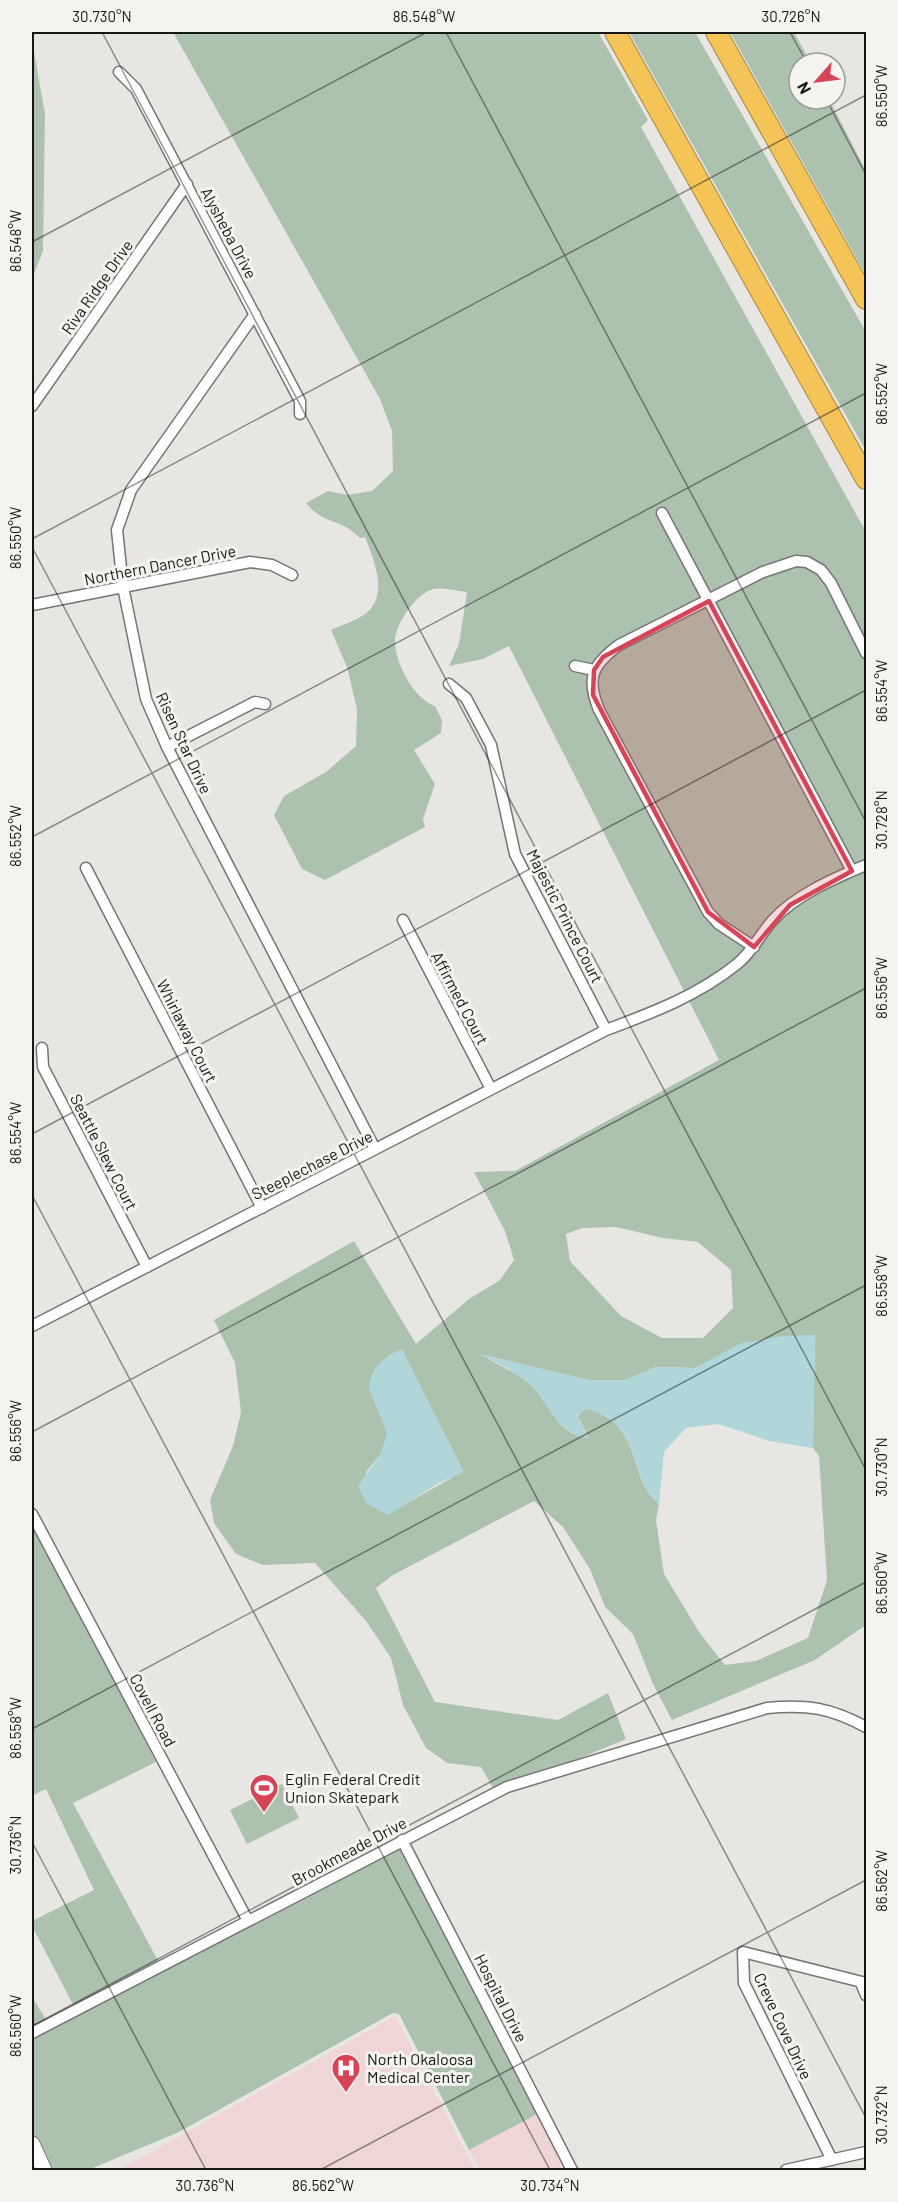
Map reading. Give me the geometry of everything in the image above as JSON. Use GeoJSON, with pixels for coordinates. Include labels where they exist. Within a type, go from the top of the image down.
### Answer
{"type":"FeatureCollection","features":[{"type":"Feature","properties":{"kind":"highway"},"geometry":{"type":"LineString","coordinates":[[615,32],[867,479]]}},
{"type":"Feature","properties":{"kind":"highway"},"geometry":{"type":"LineString","coordinates":[[716,32],[867,299]]}},
{"type":"Feature","properties":{"kind":"street","name":"Alysheba Drive"},"geometry":{"type":"LineString","coordinates":[[120,72],[136,88],[187,184],[300,401],[300,414]]}},
{"type":"Feature","properties":{"kind":"street","name":"Riva Ridge Drive"},"geometry":{"type":"LineString","coordinates":[[32,406],[187,184]]}},
{"type":"Feature","properties":{"kind":"street","name":"Risen Star Drive"},"geometry":{"type":"LineString","coordinates":[[255,314],[131,490],[117,530],[123,587],[146,699],[167,747],[375,1149]]}},
{"type":"Feature","properties":{"kind":"street"},"geometry":{"type":"LineString","coordinates":[[662,513],[852,871]]}},
{"type":"Feature","properties":{"kind":"street","name":"Northern Dancer Drive"},"geometry":{"type":"LineString","coordinates":[[32,605],[250,562],[272,564],[292,575]]}},
{"type":"Feature","properties":{"kind":"street"},"geometry":{"type":"LineString","coordinates":[[754,947],[719,924],[702,903],[599,710],[593,695],[594,670],[603,657],[619,645],[784,563],[807,562],[821,570],[831,583],[867,653]]}},
{"type":"Feature","properties":{"kind":"street"},"geometry":{"type":"LineString","coordinates":[[575,666],[594,670]]}},
{"type":"Feature","properties":{"kind":"street","name":"Majestic Prince Court"},"geometry":{"type":"LineString","coordinates":[[449,684],[466,698],[491,745],[515,854],[606,1030]]}},
{"type":"Feature","properties":{"kind":"street"},"geometry":{"type":"LineString","coordinates":[[167,747],[255,702],[265,704]]}},
{"type":"Feature","properties":{"kind":"street","name":"Steeplechase Drive"},"geometry":{"type":"LineString","coordinates":[[32,1326],[606,1030],[656,1011],[710,983],[739,963],[754,947],[772,921],[790,904],[867,865]]}},
{"type":"Feature","properties":{"kind":"street","name":"Whirlaway Court"},"geometry":{"type":"LineString","coordinates":[[86,868],[262,1208]]}},
{"type":"Feature","properties":{"kind":"street","name":"Affirmed Court"},"geometry":{"type":"LineString","coordinates":[[403,920],[491,1089]]}},
{"type":"Feature","properties":{"kind":"street","name":"Seattle Slew Court"},"geometry":{"type":"LineString","coordinates":[[42,1048],[43,1067],[147,1267]]}},
{"type":"Feature","properties":{"kind":"street","name":"Covell Road"},"geometry":{"type":"LineString","coordinates":[[32,1514],[248,1921]]}},
{"type":"Feature","properties":{"kind":"street","name":"Brookmeade Drive"},"geometry":{"type":"LineString","coordinates":[[32,2033],[507,1786],[767,1708],[793,1705],[818,1707],[867,1727]]}},
{"type":"Feature","properties":{"kind":"street","name":"Hospital Drive"},"geometry":{"type":"LineString","coordinates":[[402,1840],[572,2170]]}},
{"type":"Feature","properties":{"kind":"street","name":"Creve Cove Drive"},"geometry":{"type":"LineString","coordinates":[[832,2160],[744,1983],[743,1952],[864,1983]]}},
{"type":"Feature","properties":{"kind":"street"},"geometry":{"type":"LineString","coordinates":[[864,1983],[867,1995]]}},
{"type":"Feature","properties":{"kind":"street"},"geometry":{"type":"LineString","coordinates":[[32,2144],[44,2170]]}},
{"type":"Feature","properties":{"kind":"street"},"geometry":{"type":"LineString","coordinates":[[786,2170],[867,2152]]}},
{"type":"Feature","properties":{"kind":"highlighted area"},"geometry":{"type":"Polygon","coordinates":[[[709,601],[852,871],[790,905],[754,947],[708,912],[593,695],[594,670],[603,657],[709,601]]]}},
{"type":"Feature","properties":{"kind":"shaded area","name":"North Okaloosa Medical Center"},"geometry":{"type":"Polygon","coordinates":[[[395,2016],[475,2170],[119,2170],[395,2016]]]}},
{"type":"Feature","properties":{"kind":"shaded area"},"geometry":{"type":"Polygon","coordinates":[[[541,2112],[572,2170],[480,2170],[469,2150],[541,2112]]]}},
{"type":"Feature","properties":{"kind":"green space"},"geometry":{"type":"Polygon","coordinates":[[[173,32],[598,32],[648,120],[641,127],[866,532],[866,1625],[815,1660],[672,1720],[653,1684],[633,1634],[605,1607],[590,1569],[563,1527],[534,1501],[393,1575],[376,1588],[435,1702],[558,1720],[608,1693],[626,1739],[496,1793],[481,1767],[447,1763],[426,1748],[403,1705],[391,1658],[366,1621],[315,1563],[263,1565],[236,1554],[214,1523],[210,1500],[233,1446],[241,1412],[235,1363],[214,1320],[354,1241],[416,1344],[469,1299],[500,1280],[514,1260],[505,1231],[474,1172],[515,1171],[719,1060],[509,646],[483,659],[449,666],[459,644],[467,592],[442,588],[427,591],[408,610],[396,635],[396,651],[402,670],[420,696],[435,706],[442,720],[441,733],[414,750],[435,784],[423,819],[425,827],[325,880],[302,869],[274,815],[284,796],[326,772],[356,746],[357,709],[347,667],[331,630],[362,616],[371,609],[378,590],[376,568],[365,537],[360,538],[345,527],[326,519],[306,503],[328,491],[348,495],[372,491],[393,471],[392,431],[380,399],[173,32]],[[616,1227],[583,1228],[566,1234],[570,1261],[621,1316],[662,1338],[703,1338],[733,1308],[731,1270],[698,1242],[663,1238],[616,1227]],[[815,1335],[743,1343],[695,1368],[656,1367],[626,1380],[589,1380],[483,1355],[524,1379],[533,1387],[560,1423],[577,1435],[588,1437],[578,1416],[586,1408],[605,1416],[618,1427],[632,1452],[642,1479],[659,1504],[656,1520],[664,1574],[699,1632],[725,1665],[756,1661],[808,1638],[827,1580],[819,1456],[813,1448],[815,1335]],[[369,1387],[388,1434],[380,1455],[366,1472],[388,1514],[460,1473],[369,1387]]]}},
{"type":"Feature","properties":{"kind":"green space"},"geometry":{"type":"Polygon","coordinates":[[[629,32],[695,32],[866,332],[866,451],[629,32]]]}},
{"type":"Feature","properties":{"kind":"green space"},"geometry":{"type":"Polygon","coordinates":[[[730,32],[794,32],[804,51],[787,51],[787,111],[835,111],[866,171],[866,275],[730,32]]]}},
{"type":"Feature","properties":{"kind":"green space"},"geometry":{"type":"Polygon","coordinates":[[[32,40],[45,114],[43,251],[32,279],[32,40]]]}},
{"type":"Feature","properties":{"kind":"green space"},"geometry":{"type":"Polygon","coordinates":[[[32,1520],[156,1762],[73,1803],[162,1968],[402,1847],[541,2112],[469,2150],[399,2014],[393,2013],[179,2132],[88,2170],[50,2170],[32,2131],[32,1997],[50,2026],[77,2012],[32,1926],[32,1921],[94,1890],[46,1789],[32,1796],[32,1520]]]}},
{"type":"Feature","properties":{"kind":"green space","name":"Eglin Federal Credit Union Skatepark"},"geometry":{"type":"Polygon","coordinates":[[[282,1784],[299,1818],[247,1844],[230,1810],[282,1784]]]}},
{"type":"Feature","properties":{"kind":"water"},"geometry":{"type":"Polygon","coordinates":[[[815,1335],[813,1448],[769,1441],[718,1424],[686,1428],[664,1452],[659,1504],[649,1493],[642,1480],[633,1452],[618,1427],[605,1417],[586,1409],[578,1416],[588,1438],[577,1435],[560,1423],[525,1380],[480,1354],[589,1380],[625,1380],[656,1367],[695,1368],[743,1343],[784,1336],[815,1335]]]}},
{"type":"Feature","properties":{"kind":"water"},"geometry":{"type":"Polygon","coordinates":[[[402,1349],[464,1472],[439,1483],[388,1515],[366,1503],[358,1486],[380,1455],[387,1434],[370,1390],[371,1376],[384,1359],[402,1349]]]}},
{"type":"Feature","properties":{"kind":"place","name":"Eglin Federal Credit Union Skatepark"},"geometry":{"type":"Point","coordinates":[264,1814]}},
{"type":"Feature","properties":{"kind":"place","name":"North Okaloosa Medical Center"},"geometry":{"type":"Point","coordinates":[346,2094]}}]}
